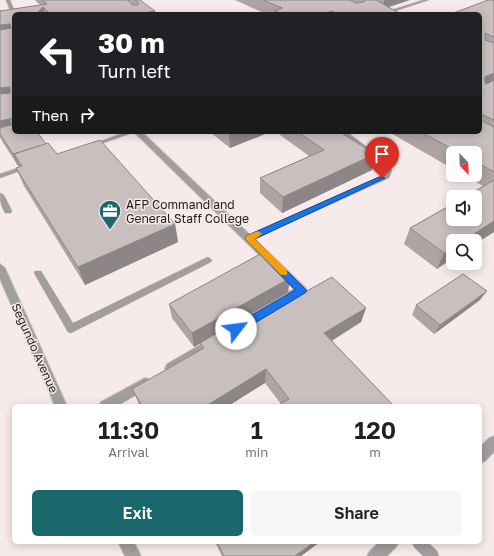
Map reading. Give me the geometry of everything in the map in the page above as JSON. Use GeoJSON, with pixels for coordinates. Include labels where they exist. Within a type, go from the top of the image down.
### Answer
{"type":"FeatureCollection","features":[{"type":"Feature","properties":{"kind":"street"},"geometry":{"type":"LineString","coordinates":[[140,134],[302,291],[288,298]]}},
{"type":"Feature","properties":{"kind":"street","name":"Segundo Avenue"},"geometry":{"type":"LineString","coordinates":[[0,268],[60,404]]}},
{"type":"Feature","properties":{"kind":"street"},"geometry":{"type":"LineString","coordinates":[[108,404],[220,338]]}},
{"type":"Feature","properties":{"kind":"street"},"geometry":{"type":"LineString","coordinates":[[482,454],[494,442]]}},
{"type":"Feature","properties":{"kind":"street"},"geometry":{"type":"LineString","coordinates":[[127,544],[133,556]]}},
{"type":"Feature","properties":{"kind":"street"},"geometry":{"type":"LineString","coordinates":[[375,556],[389,544]]}},
{"type":"Feature","properties":{"kind":"lane"},"geometry":{"type":"LineString","coordinates":[[8,0],[13,12]]}},
{"type":"Feature","properties":{"kind":"lane"},"geometry":{"type":"LineString","coordinates":[[387,12],[427,0]]}},
{"type":"Feature","properties":{"kind":"lane"},"geometry":{"type":"LineString","coordinates":[[81,149],[126,134]]}},
{"type":"Feature","properties":{"kind":"lane"},"geometry":{"type":"LineString","coordinates":[[249,238],[386,176],[388,167],[384,162],[346,134]]}},
{"type":"Feature","properties":{"kind":"lane"},"geometry":{"type":"LineString","coordinates":[[0,176],[37,164]]}},
{"type":"Feature","properties":{"kind":"lane"},"geometry":{"type":"LineString","coordinates":[[0,195],[8,211]]}},
{"type":"Feature","properties":{"kind":"lane"},"geometry":{"type":"LineString","coordinates":[[38,273],[71,329],[208,260]]}},
{"type":"Feature","properties":{"kind":"lane"},"geometry":{"type":"LineString","coordinates":[[421,544],[432,556]]}},
{"type":"Feature","properties":{"kind":"building"},"geometry":{"type":"Polygon","coordinates":[[[43,0],[128,0],[132,5],[138,5],[139,3],[135,0],[140,0],[155,11],[48,12],[43,7],[38,12],[12,12],[12,119],[0,121],[0,94],[10,93],[10,87],[0,88],[0,30],[11,28],[10,24],[0,25],[0,11],[47,4],[43,0]]]}},
{"type":"Feature","properties":{"kind":"building"},"geometry":{"type":"Polygon","coordinates":[[[263,0],[350,0],[356,3],[364,2],[364,0],[376,0],[397,12],[275,11],[282,8],[263,0]]]}},
{"type":"Feature","properties":{"kind":"building"},"geometry":{"type":"Polygon","coordinates":[[[488,0],[494,0],[494,37],[485,33],[485,40],[494,43],[494,73],[485,77],[485,83],[487,84],[494,80],[494,120],[482,115],[482,12],[456,12],[488,0]]]}},
{"type":"Feature","properties":{"kind":"building"},"geometry":{"type":"Polygon","coordinates":[[[482,121],[494,127],[494,172],[482,165],[482,146],[447,146],[425,134],[482,134],[482,121]]]}},
{"type":"Feature","properties":{"kind":"building"},"geometry":{"type":"Polygon","coordinates":[[[12,125],[12,134],[38,134],[46,144],[13,154],[0,134],[0,128],[12,125]]]}},
{"type":"Feature","properties":{"kind":"building"},"geometry":{"type":"Polygon","coordinates":[[[301,134],[343,134],[375,154],[283,197],[260,178],[324,150],[301,134]]]}},
{"type":"Feature","properties":{"kind":"building","name":"AFP Command and General Staff College"},"geometry":{"type":"Polygon","coordinates":[[[100,140],[175,224],[78,267],[16,168],[22,166],[14,154],[48,143],[57,154],[100,140]]]}},
{"type":"Feature","properties":{"kind":"building"},"geometry":{"type":"Polygon","coordinates":[[[494,180],[494,221],[474,234],[446,234],[446,252],[444,253],[410,228],[446,208],[446,226],[482,226],[482,190],[477,190],[494,180]]]}},
{"type":"Feature","properties":{"kind":"building"},"geometry":{"type":"Polygon","coordinates":[[[262,253],[290,278],[192,333],[169,304],[262,253]]]}},
{"type":"Feature","properties":{"kind":"building"},"geometry":{"type":"Polygon","coordinates":[[[463,274],[487,291],[440,325],[416,305],[463,274]]]}},
{"type":"Feature","properties":{"kind":"building"},"geometry":{"type":"Polygon","coordinates":[[[332,277],[366,308],[324,333],[392,404],[280,404],[289,399],[266,369],[209,404],[141,404],[132,389],[204,348],[200,343],[299,286],[305,292],[332,277]]]}},
{"type":"Feature","properties":{"kind":"building"},"geometry":{"type":"Polygon","coordinates":[[[218,544],[311,544],[295,556],[224,556],[218,544]]]}},
{"type":"Feature","properties":{"kind":"slow traffic"},"geometry":{"type":"LineString","coordinates":[[258,234],[249,238],[284,273]]}},
{"type":"Feature","properties":{"kind":"place","name":"AFP Command and General Staff College"},"geometry":{"type":"Point","coordinates":[110,230]}},
{"type":"Feature","properties":{"kind":"route"},"geometry":{"type":"LineString","coordinates":[[236,329],[302,291],[249,238],[382,178]]}}]}
